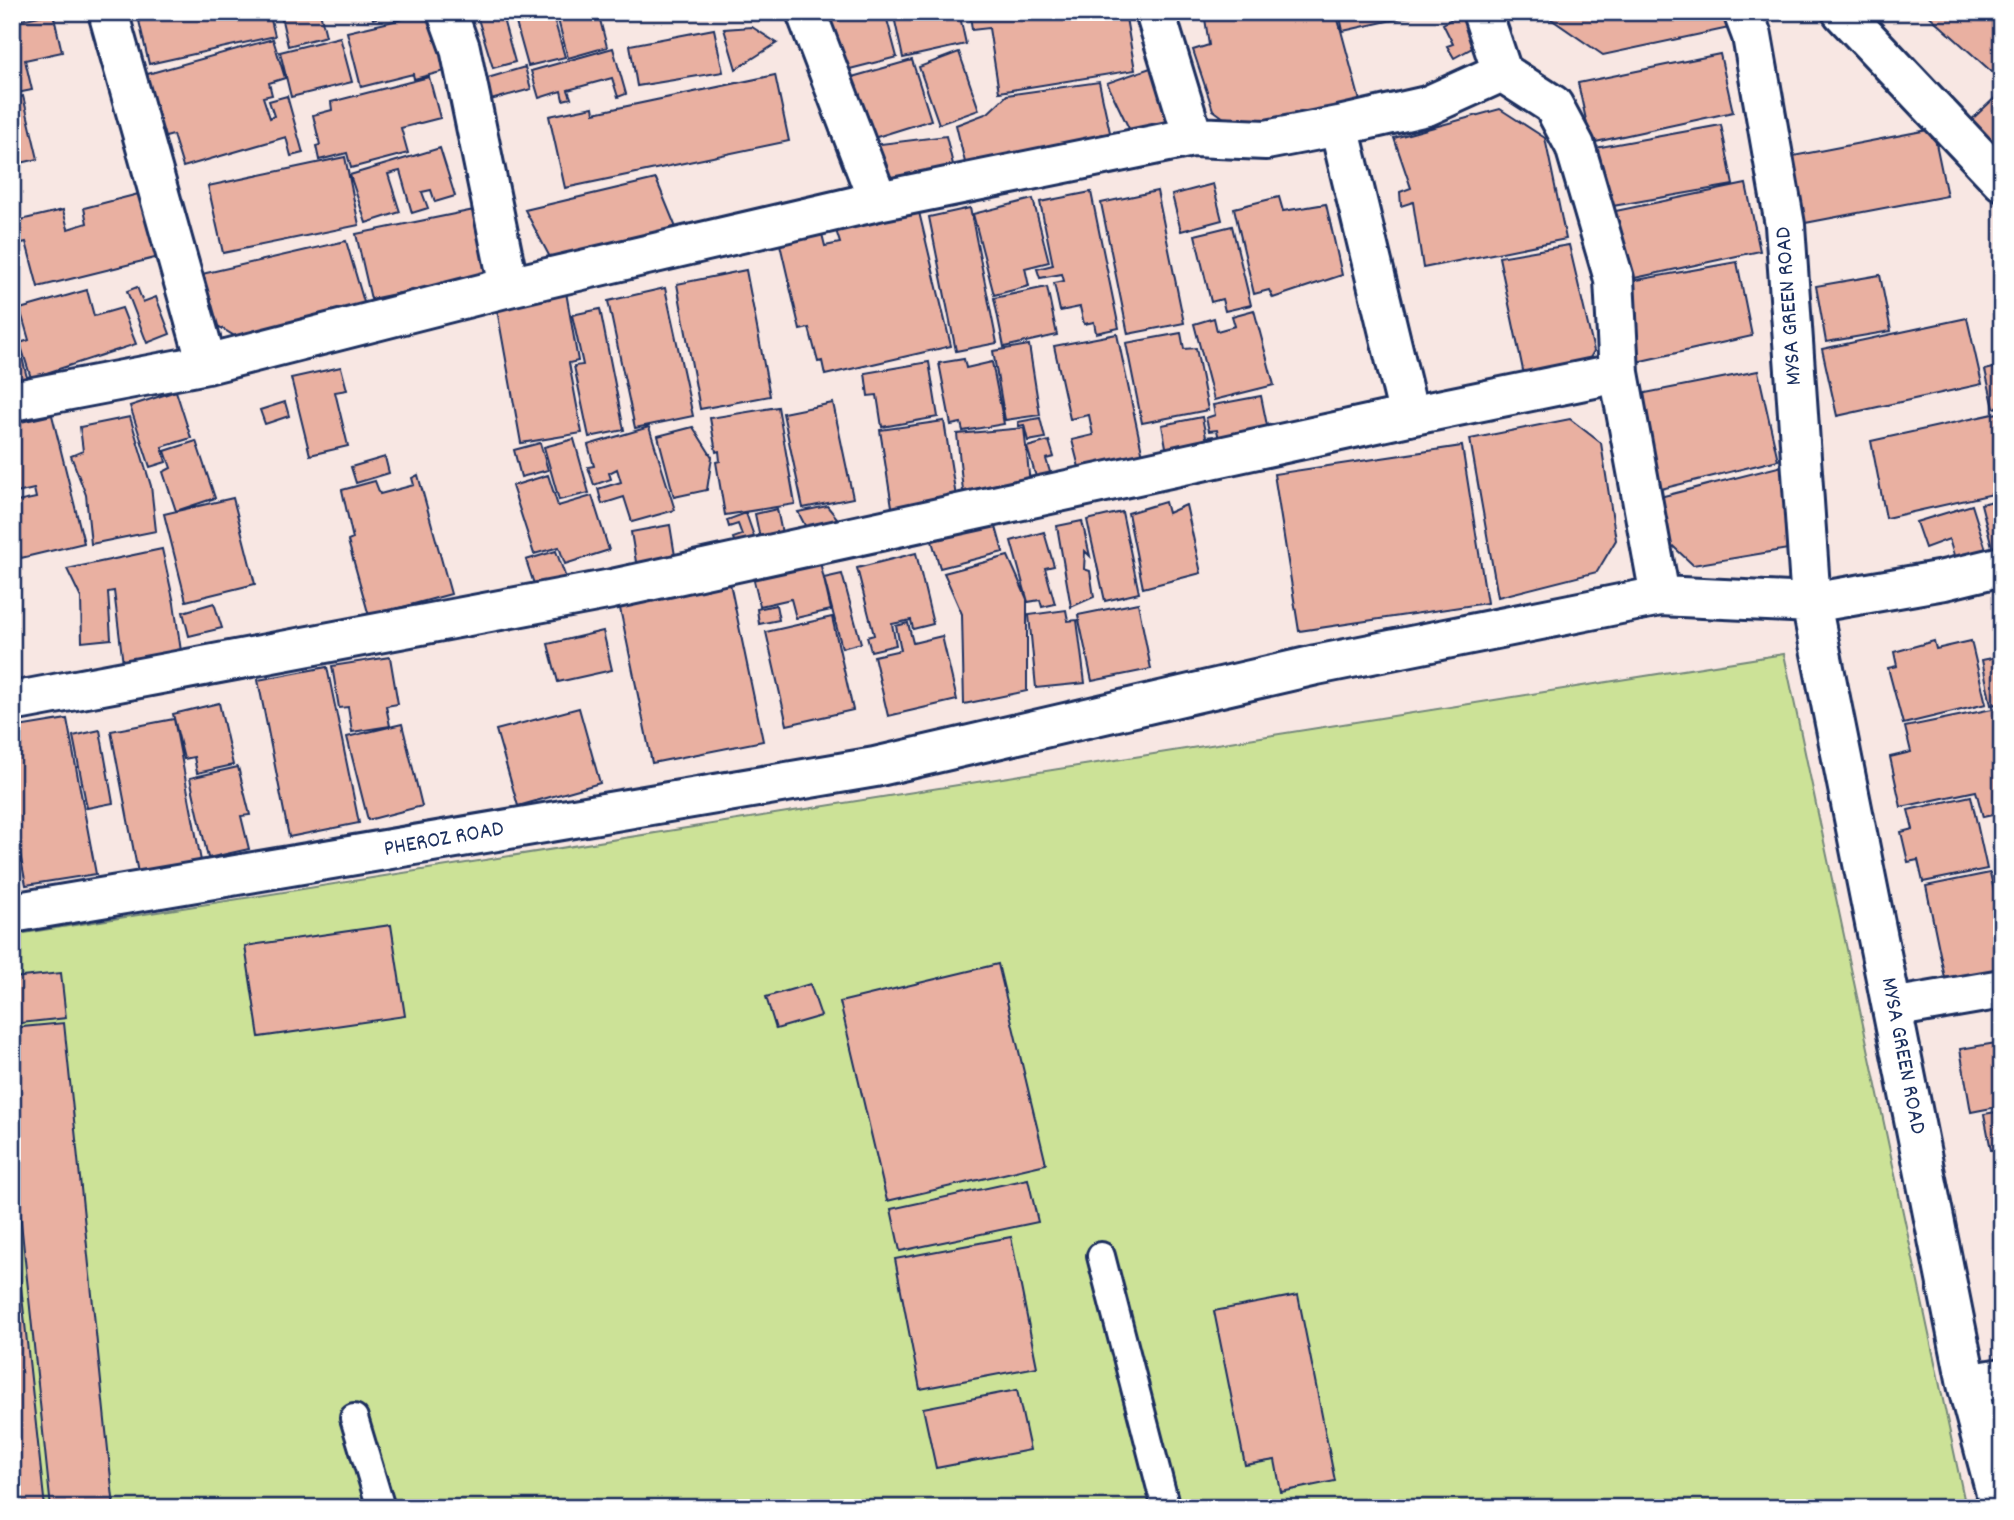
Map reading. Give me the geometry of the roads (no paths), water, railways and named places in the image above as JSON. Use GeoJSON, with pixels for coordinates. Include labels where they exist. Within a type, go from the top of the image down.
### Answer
{"type":"FeatureCollection","features":[{"type":"Feature","properties":{"kind":"street"},"geometry":{"type":"LineString","coordinates":[[108,12],[207,364]]}},
{"type":"Feature","properties":{"kind":"street"},"geometry":{"type":"LineString","coordinates":[[447,12],[460,48],[509,287]]}},
{"type":"Feature","properties":{"kind":"street"},"geometry":{"type":"LineString","coordinates":[[806,12],[878,201]]}},
{"type":"Feature","properties":{"kind":"street"},"geometry":{"type":"LineString","coordinates":[[1155,12],[1193,137]]}},
{"type":"Feature","properties":{"kind":"street"},"geometry":{"type":"LineString","coordinates":[[1482,12],[1502,72],[1553,105],[1575,146],[1614,279],[1619,373],[1660,596]]}},
{"type":"Feature","properties":{"kind":"street","name":"MYSA GREEN ROAD"},"geometry":{"type":"LineString","coordinates":[[1743,12],[1752,36],[1785,225],[1811,603],[1892,1008],[1984,1381],[2000,1508]]}},
{"type":"Feature","properties":{"kind":"street"},"geometry":{"type":"LineString","coordinates":[[1842,12],[2002,181]]}},
{"type":"Feature","properties":{"kind":"street"},"geometry":{"type":"LineString","coordinates":[[12,401],[207,364],[509,287],[878,201],[1193,137],[1266,140],[1339,126],[1427,106],[1502,72]]}},
{"type":"Feature","properties":{"kind":"street"},"geometry":{"type":"LineString","coordinates":[[1339,126],[1409,416]]}},
{"type":"Feature","properties":{"kind":"street"},"geometry":{"type":"LineString","coordinates":[[12,702],[612,589],[1619,373]]}},
{"type":"Feature","properties":{"kind":"street"},"geometry":{"type":"LineString","coordinates":[[1811,603],[1944,580],[2002,566]]}},
{"type":"Feature","properties":{"kind":"street","name":"PHEROZ ROAD"},"geometry":{"type":"LineString","coordinates":[[12,913],[876,767],[1316,665],[1660,596],[1811,603]]}},
{"type":"Feature","properties":{"kind":"street"},"geometry":{"type":"LineString","coordinates":[[1892,1008],[2002,989]]}},
{"type":"Feature","properties":{"kind":"lane"},"geometry":{"type":"LineString","coordinates":[[1101,1256],[1166,1508]]}},
{"type":"Feature","properties":{"kind":"lane"},"geometry":{"type":"LineString","coordinates":[[354,1418],[381,1508]]}}]}
